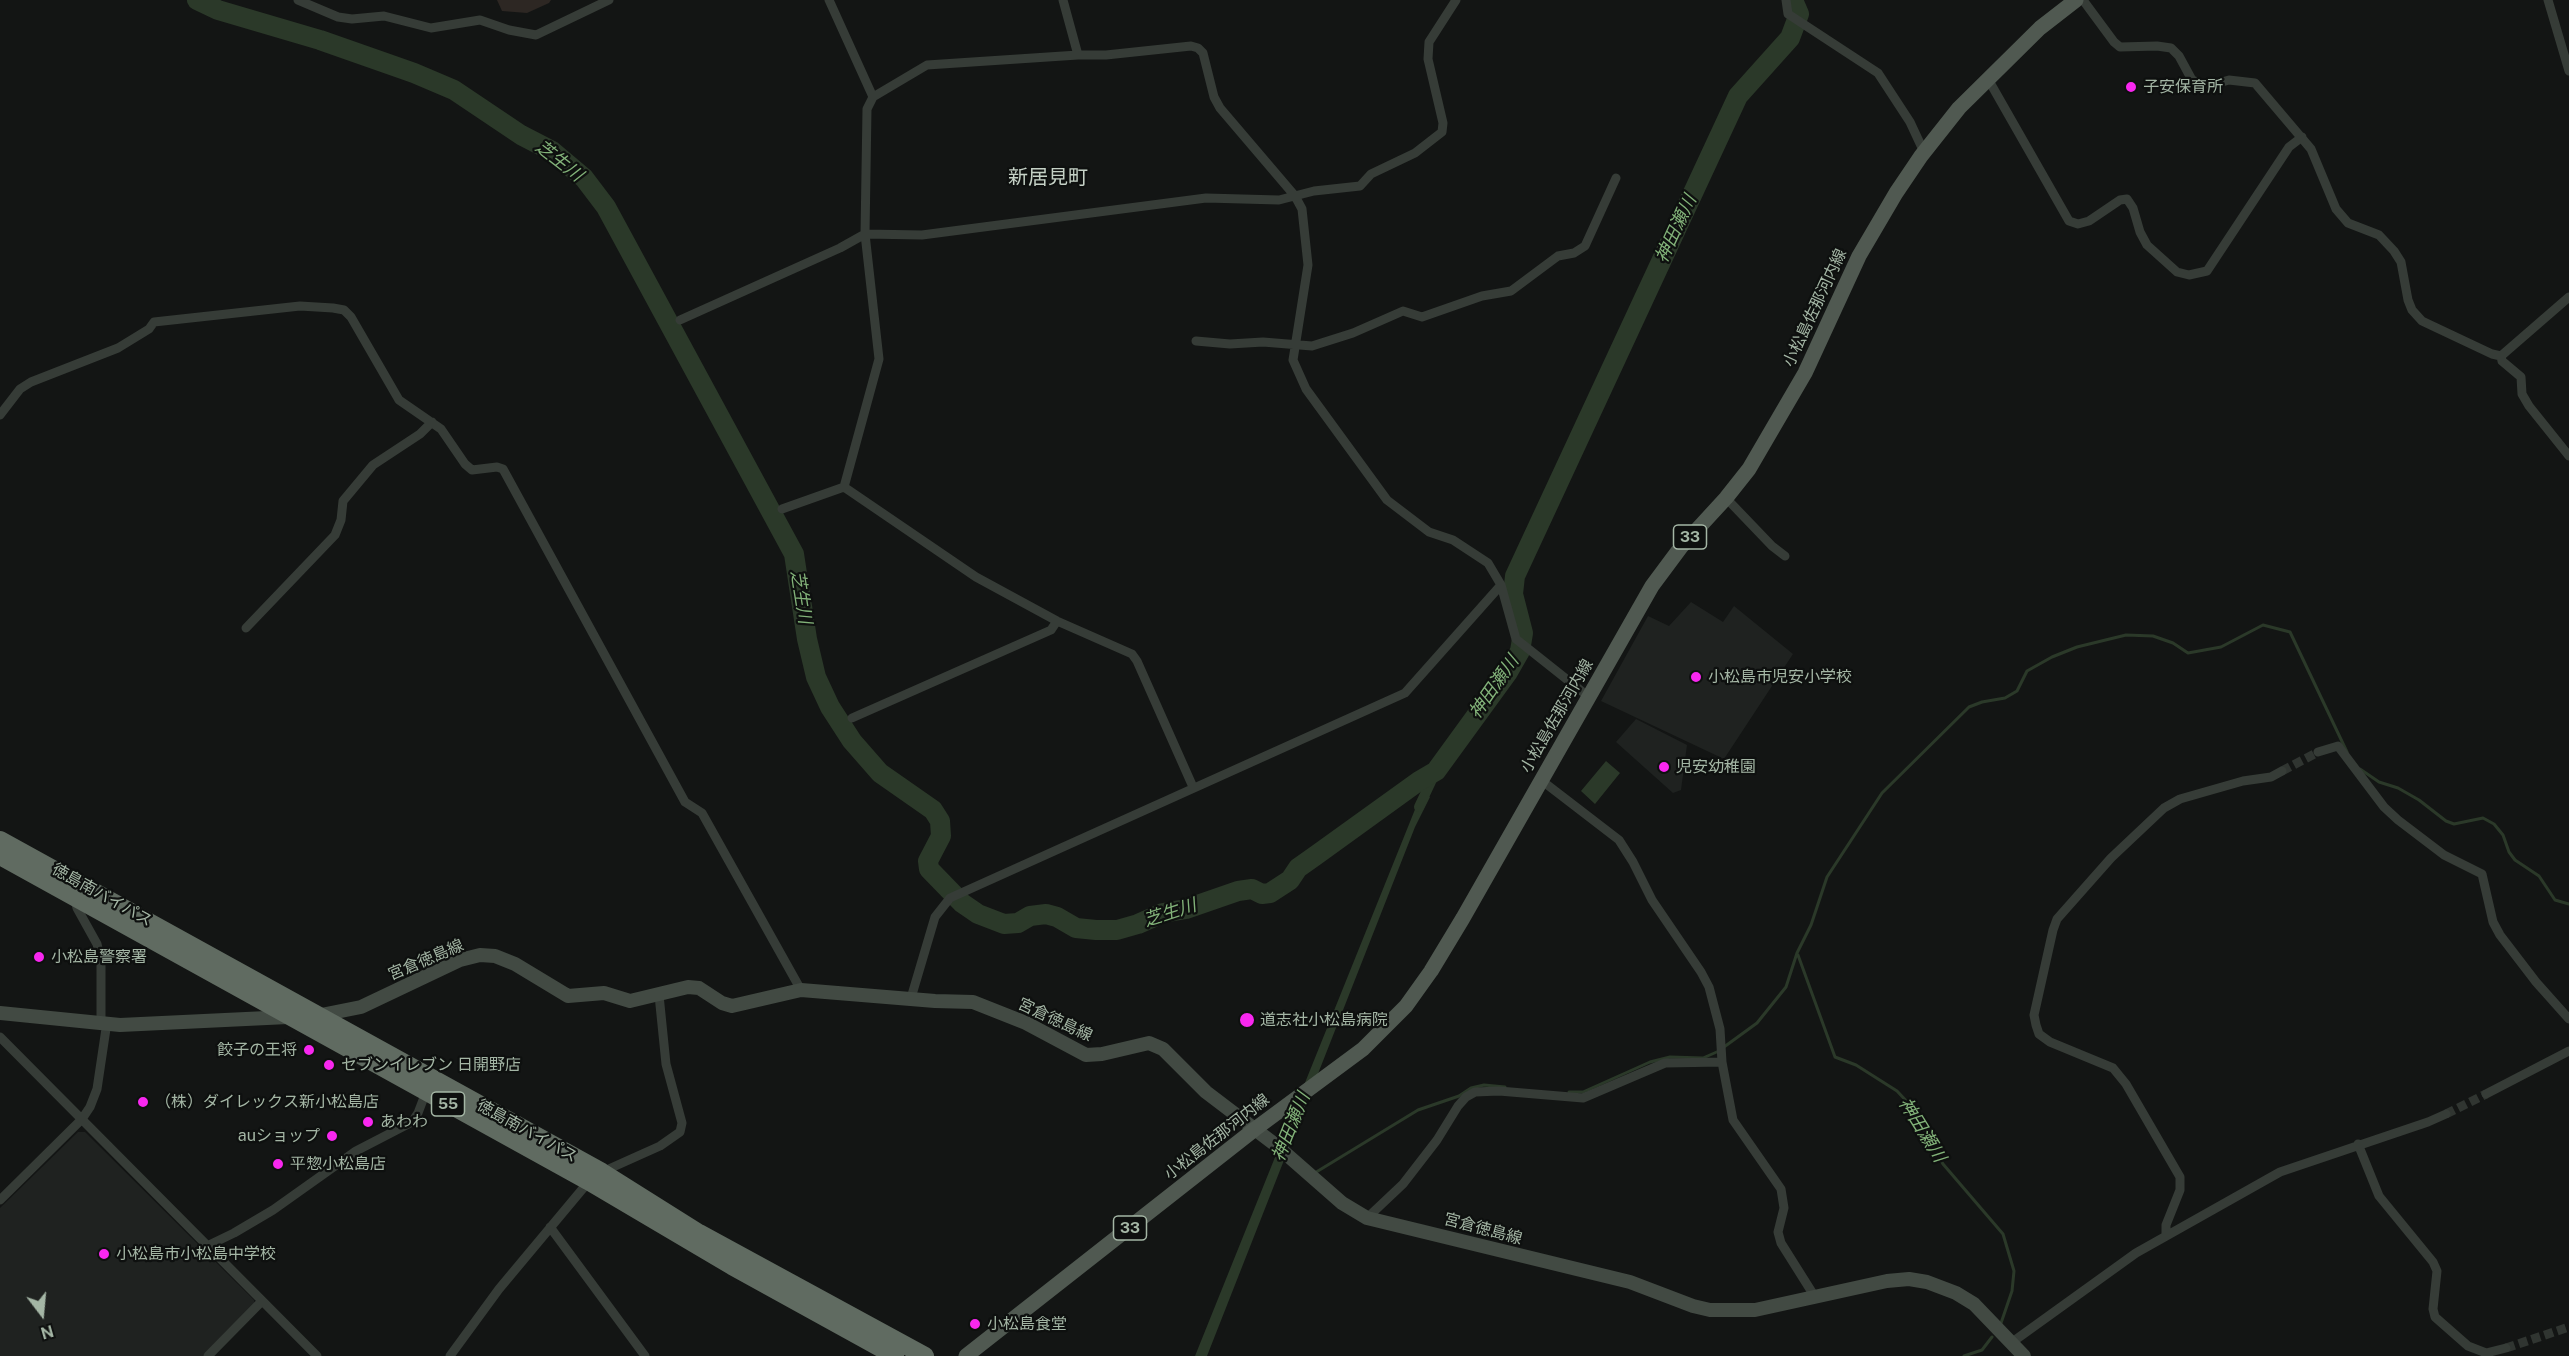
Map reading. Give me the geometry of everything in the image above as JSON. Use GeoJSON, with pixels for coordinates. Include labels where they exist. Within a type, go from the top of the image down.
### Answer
{"type":"FeatureCollection","features":[{"type":"Feature","properties":{"kind":"highway","name":"徳島南バイパス"},"geometry":{"type":"LineString","coordinates":[[0,840],[77,890],[290,1017],[426,1092],[595,1177],[925,1356]]}},
{"type":"Feature","properties":{"kind":"highway","name":"徳島南バイパス"},"geometry":{"type":"LineString","coordinates":[[0,856],[77,890],[316,1016],[595,1177],[732,1266],[895,1356]]}},
{"type":"Feature","properties":{"kind":"main road","name":"小松島佐那河内線"},"geometry":{"type":"LineString","coordinates":[[966,1356],[1255,1129],[1363,1049],[1391,1023],[1431,971],[1652,586],[1681,547],[1749,469],[1805,373],[1859,256],[1896,193],[1924,152],[1959,108],[2040,28],[2076,0]]}},
{"type":"Feature","properties":{"kind":"main road","name":"宮倉徳島線"},"geometry":{"type":"LineString","coordinates":[[0,1013],[120,1024],[316,1016],[361,1007],[460,960],[480,955],[495,956],[515,964],[568,996],[604,993],[630,1001],[688,987],[699,988],[722,1003],[732,1006],[801,990],[973,1002],[1026,1023],[1086,1055],[1102,1054],[1149,1043],[1163,1049],[1189,1078],[1277,1146],[1341,1203],[1367,1218],[1630,1282],[1710,1310],[1755,1310],[1887,1281],[1909,1279],[1927,1282],[1956,1293],[1974,1304],[2024,1356]]}},
{"type":"Feature","properties":{"kind":"street"},"geometry":{"type":"LineString","coordinates":[[298,0],[338,17],[352,19],[384,16],[431,28],[480,20],[509,30],[536,34],[609,0]]}},
{"type":"Feature","properties":{"kind":"street"},"geometry":{"type":"LineString","coordinates":[[829,0],[873,97]]}},
{"type":"Feature","properties":{"kind":"street"},"geometry":{"type":"LineString","coordinates":[[1063,0],[1078,55]]}},
{"type":"Feature","properties":{"kind":"street"},"geometry":{"type":"LineString","coordinates":[[681,320],[840,248],[865,234],[922,235],[1206,198],[1279,200],[1314,191],[1360,186],[1371,174],[1415,153],[1442,132],[1443,123],[1428,59],[1429,42],[1456,0]]}},
{"type":"Feature","properties":{"kind":"street"},"geometry":{"type":"LineString","coordinates":[[1786,0],[1788,14],[1878,73],[1910,122],[1924,152]]}},
{"type":"Feature","properties":{"kind":"street"},"geometry":{"type":"LineString","coordinates":[[2083,0],[2120,47],[2171,48],[2179,56],[2192,80],[2202,84],[2215,84],[2229,80],[2255,83],[2311,149],[2336,209],[2348,223],[2379,236],[2394,251],[2401,262],[2412,310],[2422,321],[2492,354],[2501,356]]}},
{"type":"Feature","properties":{"kind":"street"},"geometry":{"type":"LineString","coordinates":[[2548,0],[2569,71]]}},
{"type":"Feature","properties":{"kind":"street"},"geometry":{"type":"LineString","coordinates":[[844,487],[879,359],[865,234],[867,109],[873,97],[927,65],[1198,48],[1203,53],[1214,97],[1220,108],[1295,196],[1302,209],[1308,265],[1293,360],[1306,389],[1387,500],[1429,532],[1453,540],[1488,563],[1501,585],[1522,645],[1589,697]]}},
{"type":"Feature","properties":{"kind":"street"},"geometry":{"type":"LineString","coordinates":[[1988,79],[2068,221],[2078,224],[2089,221],[2120,200],[2127,199],[2133,208],[2140,232],[2147,245],[2177,272],[2189,275],[2207,272],[2289,147],[2302,137]]}},
{"type":"Feature","properties":{"kind":"street"},"geometry":{"type":"LineString","coordinates":[[1196,341],[1312,346],[1346,336],[1403,311],[1422,317],[1482,296],[1511,291],[1558,256],[1574,253],[1585,246],[1616,178]]}},
{"type":"Feature","properties":{"kind":"street"},"geometry":{"type":"LineString","coordinates":[[2501,356],[2569,297]]}},
{"type":"Feature","properties":{"kind":"street"},"geometry":{"type":"LineString","coordinates":[[0,415],[20,389],[31,382],[118,348],[149,329],[154,322],[300,306],[344,310],[351,317],[399,400],[441,429],[465,464],[472,470],[497,467],[503,469],[686,802],[702,813],[801,990]]}},
{"type":"Feature","properties":{"kind":"street"},"geometry":{"type":"LineString","coordinates":[[2501,356],[2502,361],[2521,377],[2522,394],[2529,406],[2569,456]]}},
{"type":"Feature","properties":{"kind":"street"},"geometry":{"type":"LineString","coordinates":[[246,628],[335,535],[341,520],[343,501],[373,465],[420,434],[432,422]]}},
{"type":"Feature","properties":{"kind":"street"},"geometry":{"type":"LineString","coordinates":[[782,509],[844,487]]}},
{"type":"Feature","properties":{"kind":"street"},"geometry":{"type":"LineString","coordinates":[[844,487],[976,577],[1057,621],[1132,654],[1193,787]]}},
{"type":"Feature","properties":{"kind":"street"},"geometry":{"type":"LineString","coordinates":[[1726,498],[1772,546],[1785,556]]}},
{"type":"Feature","properties":{"kind":"street"},"geometry":{"type":"LineString","coordinates":[[911,998],[935,917],[954,896],[1405,693],[1501,585]]}},
{"type":"Feature","properties":{"kind":"street"},"geometry":{"type":"LineString","coordinates":[[852,718],[1051,630],[1057,621]]}},
{"type":"Feature","properties":{"kind":"street"},"geometry":{"type":"LineString","coordinates":[[2318,753],[2338,746],[2384,807],[2398,820],[2444,855],[2482,874],[2493,922],[2500,935],[2536,982],[2569,1019]]}},
{"type":"Feature","properties":{"kind":"street"},"geometry":{"type":"LineString","coordinates":[[2166,1234],[2166,1225],[2180,1190],[2180,1177],[2126,1084],[2113,1068],[2050,1042],[2039,1034],[2034,1016],[2053,930],[2057,919],[2111,858],[2164,808],[2180,799],[2243,781],[2271,777],[2282,771]]}},
{"type":"Feature","properties":{"kind":"street"},"geometry":{"type":"LineString","coordinates":[[1541,780],[1619,840],[1652,900],[1709,987],[1720,1029],[1722,1062],[1733,1120],[1781,1189],[1784,1208],[1778,1232],[1780,1243],[1815,1297]]}},
{"type":"Feature","properties":{"kind":"street"},"geometry":{"type":"LineString","coordinates":[[0,1200],[82,1119],[97,1089],[104,1022],[101,961],[97,944],[77,908],[77,890]]}},
{"type":"Feature","properties":{"kind":"street"},"geometry":{"type":"LineString","coordinates":[[450,1356],[499,1289],[595,1177],[660,1146],[680,1132],[682,1123],[666,1064],[659,995]]}},
{"type":"Feature","properties":{"kind":"street"},"geometry":{"type":"LineString","coordinates":[[0,1037],[317,1356]]}},
{"type":"Feature","properties":{"kind":"street"},"geometry":{"type":"LineString","coordinates":[[2486,1094],[2569,1051]]}},
{"type":"Feature","properties":{"kind":"street"},"geometry":{"type":"LineString","coordinates":[[1367,1218],[1403,1184],[1437,1140],[1458,1106],[1466,1097],[1475,1092],[1498,1091],[1583,1098],[1643,1070],[1665,1063],[1722,1062]]}},
{"type":"Feature","properties":{"kind":"street"},"geometry":{"type":"LineString","coordinates":[[207,1246],[234,1233],[273,1209],[356,1151],[412,1122],[426,1092]]}},
{"type":"Feature","properties":{"kind":"street"},"geometry":{"type":"LineString","coordinates":[[2011,1343],[2136,1253],[2166,1234],[2280,1172],[2446,1114]]}},
{"type":"Feature","properties":{"kind":"street"},"geometry":{"type":"LineString","coordinates":[[2358,1144],[2379,1196],[2433,1262],[2437,1271],[2433,1309],[2435,1317],[2468,1346],[2486,1355],[2506,1348]]}},
{"type":"Feature","properties":{"kind":"street"},"geometry":{"type":"LineString","coordinates":[[550,1227],[645,1356]]}},
{"type":"Feature","properties":{"kind":"street"},"geometry":{"type":"LineString","coordinates":[[208,1356],[262,1301]]}},
{"type":"Feature","properties":{"kind":"shaded area"},"geometry":{"type":"Polygon","coordinates":[[[497,0],[551,0],[527,13],[502,11],[497,0]]]}},
{"type":"Feature","properties":{"kind":"shaded area","name":"小松島市児安小学校"},"geometry":{"type":"Polygon","coordinates":[[[1691,602],[1723,622],[1734,606],[1793,654],[1724,759],[1601,701],[1648,616],[1669,626],[1691,602]]]}},
{"type":"Feature","properties":{"kind":"shaded area","name":"児安幼稚園"},"geometry":{"type":"Polygon","coordinates":[[[1636,719],[1687,745],[1681,790],[1673,793],[1616,742],[1636,719]]]}},
{"type":"Feature","properties":{"kind":"shaded area","name":"小松島市小松島中学校"},"geometry":{"type":"Polygon","coordinates":[[[78,1132],[85,1132],[254,1300],[255,1306],[204,1356],[0,1356],[0,1208],[78,1132]]]}},
{"type":"Feature","properties":{"kind":"water"},"geometry":{"type":"Polygon","coordinates":[[[1606,761],[1620,773],[1595,804],[1581,791],[1606,761]]]}},
{"type":"Feature","properties":{"kind":"water"},"geometry":{"type":"Polygon","coordinates":[[[1422,792],[1430,797],[1415,827],[1207,1356],[1195,1356],[1422,792]]]}},
{"type":"Feature","properties":{"kind":"waterway","name":"芝生川"},"geometry":{"type":"LineString","coordinates":[[197,0],[218,10],[320,40],[414,73],[454,90],[521,135],[552,151],[584,178],[606,207],[794,554],[807,639],[816,677],[830,707],[852,741],[880,773],[933,810],[940,821],[941,836],[928,861],[929,869],[962,903],[978,914],[1004,924],[1018,923],[1030,916],[1046,914],[1057,917],[1076,928],[1096,930],[1117,930],[1163,913],[1186,909],[1238,891],[1252,889],[1262,894],[1270,893],[1290,880],[1298,868],[1436,771],[1508,672],[1520,651],[1523,633],[1513,594],[1515,576],[1738,96],[1790,38],[1799,14],[1793,0]]}},
{"type":"Feature","properties":{"kind":"waterway"},"geometry":{"type":"LineString","coordinates":[[1724,1047],[1757,1023],[1786,987],[1827,877],[1882,793],[1969,707],[2005,698],[2017,691],[2027,671],[2052,657],[2077,647],[2126,635],[2153,636],[2173,643],[2188,653],[2221,647],[2263,625],[2290,632],[2347,752]]}},
{"type":"Feature","properties":{"kind":"waterway"},"geometry":{"type":"LineString","coordinates":[[2360,769],[2379,782],[2398,788],[2419,800],[2446,821],[2454,824],[2483,818],[2494,824],[2503,835],[2509,852],[2515,860],[2539,876],[2555,900],[2569,904]]}},
{"type":"Feature","properties":{"kind":"waterway","name":"神田瀬川"},"geometry":{"type":"LineString","coordinates":[[1419,807],[1436,771]]}},
{"type":"Feature","properties":{"kind":"waterway","name":"神田瀬川"},"geometry":{"type":"LineString","coordinates":[[1798,955],[1835,1057],[1856,1065],[1897,1091],[1911,1106],[1943,1164],[2003,1234],[2014,1271],[2012,1291],[2000,1326]]}},
{"type":"Feature","properties":{"kind":"waterway"},"geometry":{"type":"LineString","coordinates":[[1569,1092],[1583,1092],[1650,1062],[1670,1057],[1703,1058],[1719,1051]]}},
{"type":"Feature","properties":{"kind":"waterway"},"geometry":{"type":"LineString","coordinates":[[1313,1174],[1418,1110],[1459,1096],[1471,1088],[1484,1085],[1505,1087]]}},
{"type":"Feature","properties":{"kind":"waterway","name":"神田瀬川"},"geometry":{"type":"LineString","coordinates":[[1964,1356],[1982,1350],[1992,1337]]}},
{"type":"Feature","properties":{"kind":"tunnel"},"geometry":{"type":"LineString","coordinates":[[2282,771],[2318,752]]}},
{"type":"Feature","properties":{"kind":"tunnel"},"geometry":{"type":"LineString","coordinates":[[2446,1114],[2486,1094]]}},
{"type":"Feature","properties":{"kind":"tunnel"},"geometry":{"type":"LineString","coordinates":[[2506,1348],[2569,1327]]}},
{"type":"Feature","properties":{"kind":"place","name":"子安保育所"},"geometry":{"type":"Point","coordinates":[2131,87]}},
{"type":"Feature","properties":{"kind":"place","name":"小松島市児安小学校"},"geometry":{"type":"Point","coordinates":[1696,677]}},
{"type":"Feature","properties":{"kind":"place","name":"児安幼稚園"},"geometry":{"type":"Point","coordinates":[1664,767]}},
{"type":"Feature","properties":{"kind":"place","name":"小松島警察署"},"geometry":{"type":"Point","coordinates":[39,957]}},
{"type":"Feature","properties":{"kind":"place","name":"道志社小松島病院"},"geometry":{"type":"Point","coordinates":[1247,1020]}},
{"type":"Feature","properties":{"kind":"place","name":"餃子の王将"},"geometry":{"type":"Point","coordinates":[309,1050]}},
{"type":"Feature","properties":{"kind":"place","name":"セブンイレブン 日開野店"},"geometry":{"type":"Point","coordinates":[329,1065]}},
{"type":"Feature","properties":{"kind":"place","name":"（株）ダイレックス新小松島店"},"geometry":{"type":"Point","coordinates":[143,1102]}},
{"type":"Feature","properties":{"kind":"place","name":"あわわ"},"geometry":{"type":"Point","coordinates":[368,1122]}},
{"type":"Feature","properties":{"kind":"place","name":"auショップ"},"geometry":{"type":"Point","coordinates":[332,1136]}},
{"type":"Feature","properties":{"kind":"place","name":"平惣小松島店"},"geometry":{"type":"Point","coordinates":[278,1164]}},
{"type":"Feature","properties":{"kind":"place","name":"小松島市小松島中学校"},"geometry":{"type":"Point","coordinates":[104,1254]}},
{"type":"Feature","properties":{"kind":"place","name":"小松島食堂"},"geometry":{"type":"Point","coordinates":[975,1324]}},
{"type":"Feature","properties":{"kind":"district","name":"新居見町"},"geometry":{"type":"Point","coordinates":[1048,178]}}]}
